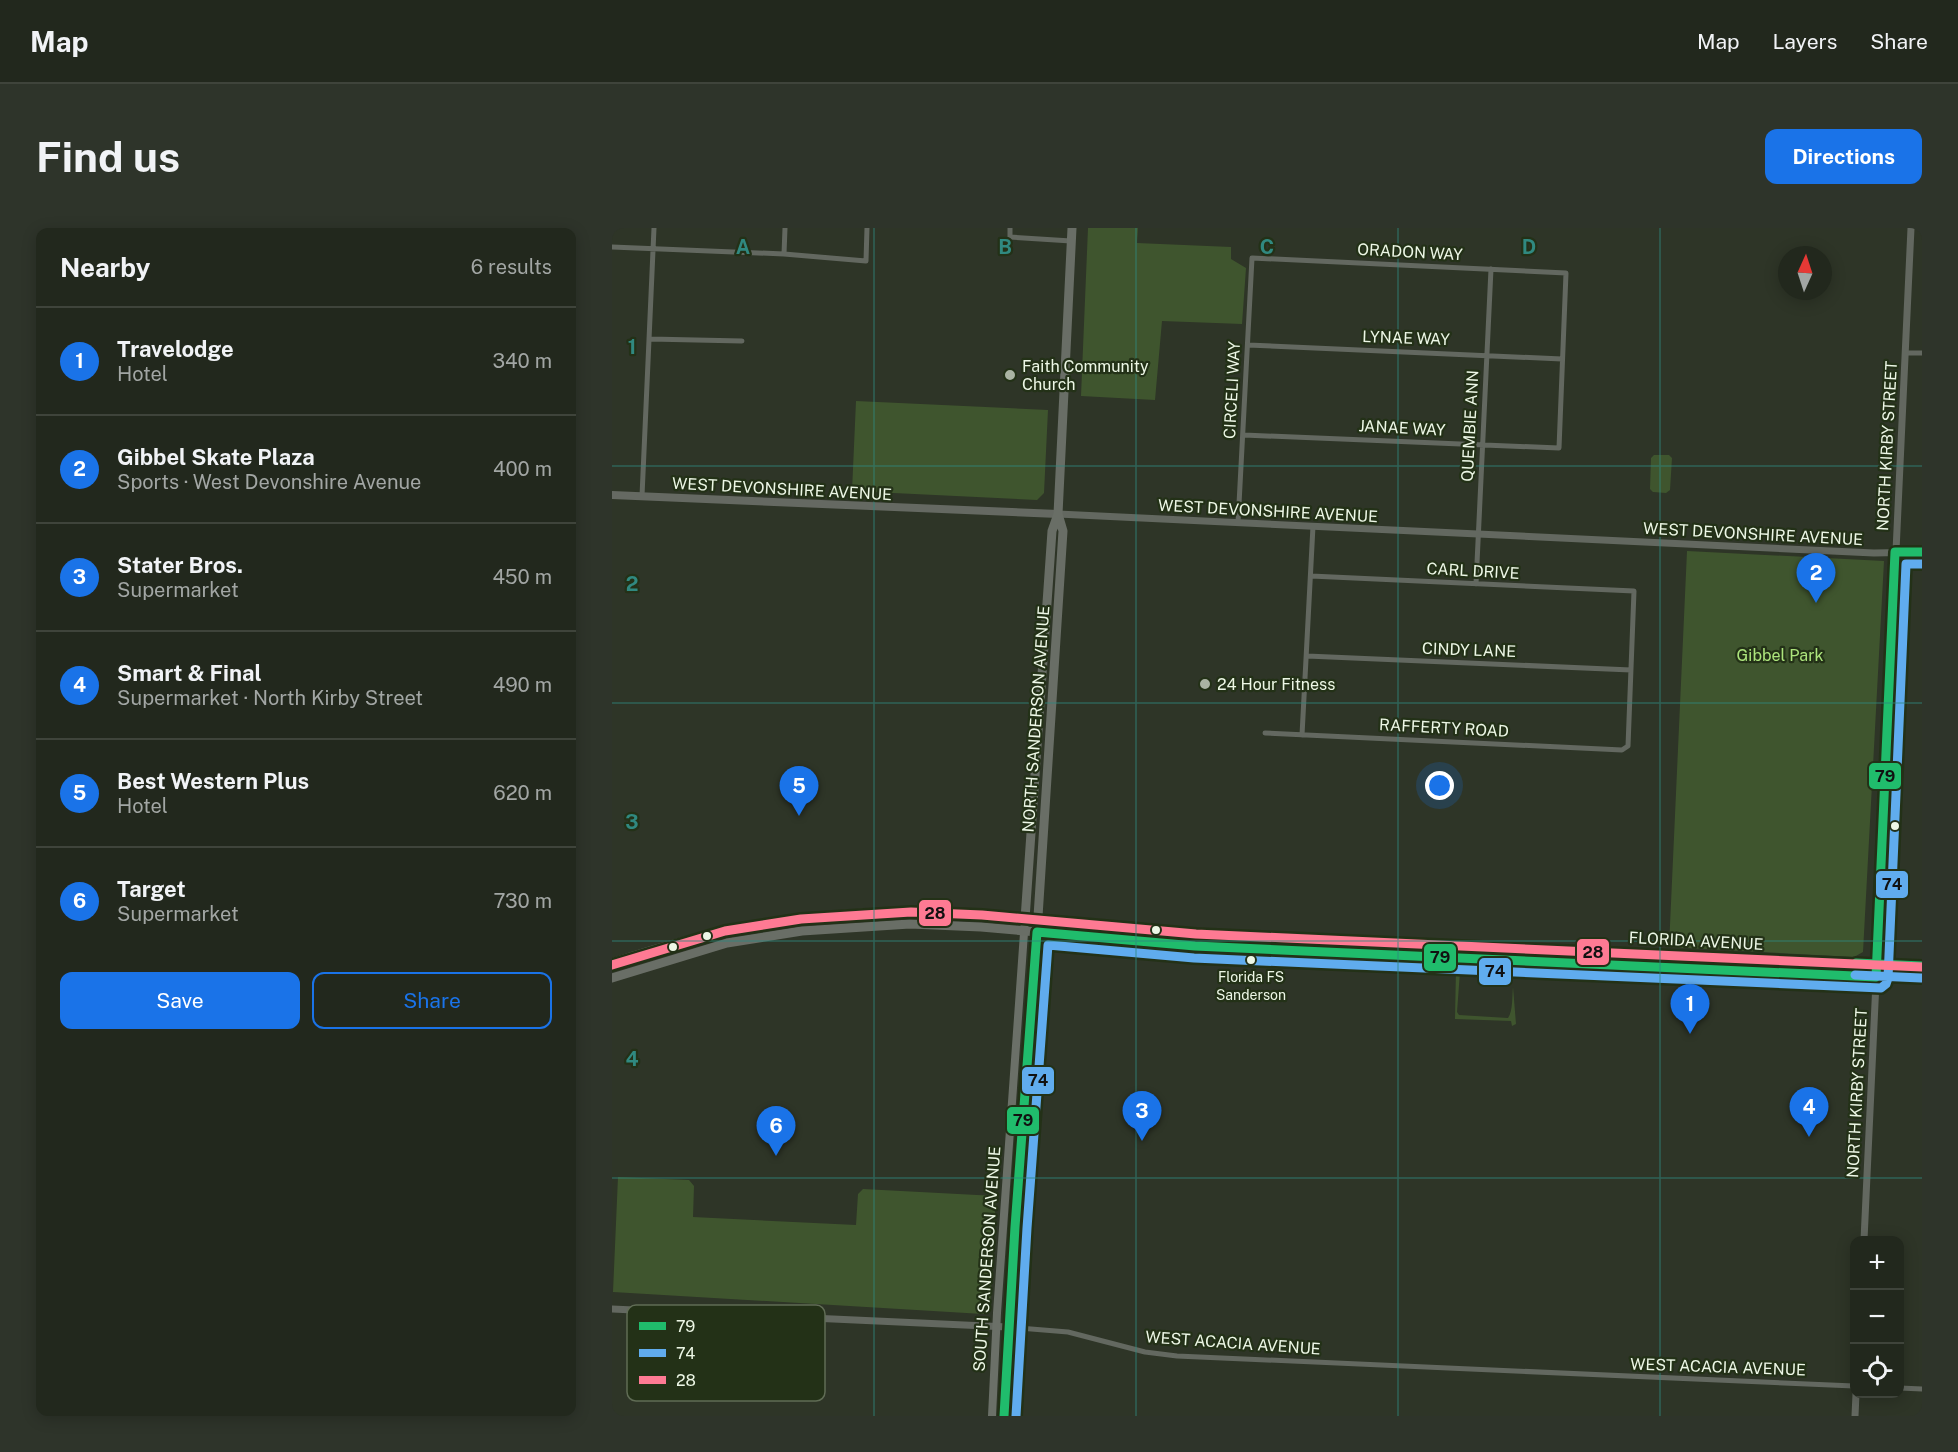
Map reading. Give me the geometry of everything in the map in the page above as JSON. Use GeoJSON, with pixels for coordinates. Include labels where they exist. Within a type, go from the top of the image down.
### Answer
{"type":"FeatureCollection","features":[{"type":"Feature","properties":{"kind":"highway","name":"NORTH SANDERSON AVENUE"},"geometry":{"type":"LineString","coordinates":[[1025,924],[1052,531],[1058,514],[1072,228]]}},
{"type":"Feature","properties":{"kind":"highway","name":"NORTH SANDERSON AVENUE"},"geometry":{"type":"LineString","coordinates":[[1037,926],[1063,531],[1058,514]]}},
{"type":"Feature","properties":{"kind":"highway"},"geometry":{"type":"LineString","coordinates":[[1035,771],[1041,776],[1045,808]]}},
{"type":"Feature","properties":{"kind":"highway"},"geometry":{"type":"LineString","coordinates":[[1034,782],[1038,824],[1044,825]]}},
{"type":"Feature","properties":{"kind":"highway","name":"FLORIDA AVENUE"},"geometry":{"type":"LineString","coordinates":[[612,963],[744,928],[808,918],[866,913],[939,913],[1037,926]]}},
{"type":"Feature","properties":{"kind":"highway"},"geometry":{"type":"LineString","coordinates":[[711,948],[731,938],[808,924],[808,918]]}},
{"type":"Feature","properties":{"kind":"highway","name":"FLORIDA AVENUE"},"geometry":{"type":"LineString","coordinates":[[612,978],[727,944],[802,931],[910,924],[1025,924]]}},
{"type":"Feature","properties":{"kind":"main road","name":"WEST DEVONSHIRE AVENUE"},"geometry":{"type":"LineString","coordinates":[[612,495],[1058,514]]}},
{"type":"Feature","properties":{"kind":"main road","name":"SOUTH SANDERSON AVENUE"},"geometry":{"type":"LineString","coordinates":[[992,1416],[1025,924]]}},
{"type":"Feature","properties":{"kind":"main road","name":"FLORIDA AVENUE"},"geometry":{"type":"LineString","coordinates":[[1037,926],[1922,966]]}},
{"type":"Feature","properties":{"kind":"main road","name":"FLORIDA AVENUE"},"geometry":{"type":"LineString","coordinates":[[1037,926],[1195,946],[1922,979]]}},
{"type":"Feature","properties":{"kind":"main road","name":"SOUTH SANDERSON AVENUE"},"geometry":{"type":"LineString","coordinates":[[1004,1416],[1008,1327],[1037,926]]}},
{"type":"Feature","properties":{"kind":"main road"},"geometry":{"type":"LineString","coordinates":[[1535,961],[1546,957],[1588,958],[1591,952]]}},
{"type":"Feature","properties":{"kind":"main road"},"geometry":{"type":"LineString","coordinates":[[1614,965],[1621,960],[1644,962],[1653,959],[1657,954]]}},
{"type":"Feature","properties":{"kind":"main road"},"geometry":{"type":"LineString","coordinates":[[1018,1031],[1021,1051],[1019,1089],[1024,1093]]}},
{"type":"Feature","properties":{"kind":"main road"},"geometry":{"type":"LineString","coordinates":[[1013,1101],[1018,1104],[1015,1154],[1019,1174]]}},
{"type":"Feature","properties":{"kind":"main road"},"geometry":{"type":"LineString","coordinates":[[1007,1191],[1011,1210],[1016,1216]]}},
{"type":"Feature","properties":{"kind":"street"},"geometry":{"type":"LineString","coordinates":[[642,496],[654,228]]}},
{"type":"Feature","properties":{"kind":"street"},"geometry":{"type":"LineString","coordinates":[[784,254],[785,228]]}},
{"type":"Feature","properties":{"kind":"street"},"geometry":{"type":"LineString","coordinates":[[612,247],[784,254],[866,261],[867,228]]}},
{"type":"Feature","properties":{"kind":"street"},"geometry":{"type":"LineString","coordinates":[[1010,228],[1010,237],[1071,241]]}},
{"type":"Feature","properties":{"kind":"street","name":"NORTH KIRBY STREET"},"geometry":{"type":"LineString","coordinates":[[1863,1236],[1911,228]]}},
{"type":"Feature","properties":{"kind":"street","name":"ORADON WAY"},"geometry":{"type":"LineString","coordinates":[[1252,258],[1566,273],[1562,359]]}},
{"type":"Feature","properties":{"kind":"street","name":"CIRCELI WAY"},"geometry":{"type":"LineString","coordinates":[[1238,523],[1252,258]]}},
{"type":"Feature","properties":{"kind":"street","name":"QUEMBIE ANN"},"geometry":{"type":"LineString","coordinates":[[1476,584],[1491,269]]}},
{"type":"Feature","properties":{"kind":"street"},"geometry":{"type":"LineString","coordinates":[[650,339],[742,341]]}},
{"type":"Feature","properties":{"kind":"street","name":"LYNAE WAY"},"geometry":{"type":"LineString","coordinates":[[1248,345],[1562,359]]}},
{"type":"Feature","properties":{"kind":"street"},"geometry":{"type":"LineString","coordinates":[[1905,353],[1922,353]]}},
{"type":"Feature","properties":{"kind":"street","name":"JANAE WAY"},"geometry":{"type":"LineString","coordinates":[[1244,435],[1559,448],[1562,359]]}},
{"type":"Feature","properties":{"kind":"street","name":"WEST DEVONSHIRE AVENUE"},"geometry":{"type":"LineString","coordinates":[[1058,514],[1874,553],[1922,552]]}},
{"type":"Feature","properties":{"kind":"street"},"geometry":{"type":"LineString","coordinates":[[1302,735],[1312,526]]}},
{"type":"Feature","properties":{"kind":"street","name":"CARL DRIVE"},"geometry":{"type":"LineString","coordinates":[[1311,576],[1634,591],[1631,670]]}},
{"type":"Feature","properties":{"kind":"street","name":"CINDY LANE"},"geometry":{"type":"LineString","coordinates":[[1307,656],[1631,670]]}},
{"type":"Feature","properties":{"kind":"street","name":"RAFFERTY ROAD"},"geometry":{"type":"LineString","coordinates":[[1265,734],[1622,750],[1628,746],[1631,670]]}},
{"type":"Feature","properties":{"kind":"street","name":"WEST ACACIA AVENUE"},"geometry":{"type":"LineString","coordinates":[[612,1309],[627,1310]]}},
{"type":"Feature","properties":{"kind":"street","name":"WEST ACACIA AVENUE"},"geometry":{"type":"LineString","coordinates":[[825,1318],[997,1326],[1068,1332],[1145,1352],[1177,1356],[1850,1386]]}},
{"type":"Feature","properties":{"kind":"street"},"geometry":{"type":"LineString","coordinates":[[1904,1388],[1922,1389]]}},
{"type":"Feature","properties":{"kind":"street"},"geometry":{"type":"LineString","coordinates":[[1855,1416],[1856,1398]]}},
{"type":"Feature","properties":{"kind":"green space"},"geometry":{"type":"Polygon","coordinates":[[[1088,228],[1138,228],[1137,243],[1231,247],[1231,259],[1246,268],[1242,324],[1162,321],[1155,400],[1081,396],[1088,228]]]}},
{"type":"Feature","properties":{"kind":"green space"},"geometry":{"type":"Polygon","coordinates":[[[856,401],[1048,410],[1044,493],[1037,500],[852,491],[856,401]]]}},
{"type":"Feature","properties":{"kind":"green space"},"geometry":{"type":"Polygon","coordinates":[[[1654,455],[1669,455],[1672,458],[1670,490],[1666,493],[1653,492],[1650,489],[1651,458],[1654,455]]]}},
{"type":"Feature","properties":{"kind":"green space","name":"Gibbel Park"},"geometry":{"type":"Polygon","coordinates":[[[1687,551],[1884,561],[1863,952],[1854,957],[1669,947],[1687,551]]]}},
{"type":"Feature","properties":{"kind":"green space"},"geometry":{"type":"Polygon","coordinates":[[[1456,968],[1459,968],[1460,972],[1457,1012],[1459,1015],[1508,1018],[1512,1007],[1513,987],[1516,1024],[1512,1026],[1511,1021],[1455,1019],[1456,968]]]}},
{"type":"Feature","properties":{"kind":"green space"},"geometry":{"type":"Polygon","coordinates":[[[618,1177],[689,1180],[694,1186],[693,1217],[856,1225],[858,1194],[863,1189],[996,1196],[990,1308],[983,1314],[613,1292],[618,1177]]]}},
{"type":"Feature","properties":{"kind":"transit line","name":"79"},"geometry":{"type":"LineString","coordinates":[[1004,1416],[1015,1227],[1037,932],[1195,946],[1876,977],[1895,552],[1922,552]]}},
{"type":"Feature","properties":{"kind":"transit line","name":"74"},"geometry":{"type":"LineString","coordinates":[[1016,1416],[1048,945],[1194,958],[1881,988],[1886,984],[1888,978],[1906,564],[1922,564]]}},
{"type":"Feature","properties":{"kind":"transit line","name":"28"},"geometry":{"type":"LineString","coordinates":[[612,965],[725,931],[801,919],[911,912],[982,915],[1196,934],[1922,967]]}},
{"type":"Feature","properties":{"kind":"transit line","name":"79"},"geometry":{"type":"LineString","coordinates":[[1856,963],[1922,966]]}},
{"type":"Feature","properties":{"kind":"transit line","name":"74"},"geometry":{"type":"LineString","coordinates":[[1855,975],[1921,978]]}},
{"type":"Feature","properties":{"kind":"place","name":"Faith Community Church"},"geometry":{"type":"Point","coordinates":[1010,375]}},
{"type":"Feature","properties":{"kind":"place","name":"Gibbel Skate Plaza"},"geometry":{"type":"Point","coordinates":[1816,603]}},
{"type":"Feature","properties":{"kind":"place","name":"24 Hour Fitness"},"geometry":{"type":"Point","coordinates":[1205,684]}},
{"type":"Feature","properties":{"kind":"place","name":"Best Western Plus"},"geometry":{"type":"Point","coordinates":[799,816]}},
{"type":"Feature","properties":{"kind":"place","name":"Florida FS Sanderson"},"geometry":{"type":"Point","coordinates":[1251,960]}},
{"type":"Feature","properties":{"kind":"place","name":"Travelodge"},"geometry":{"type":"Point","coordinates":[1690,1034]}},
{"type":"Feature","properties":{"kind":"place","name":"Smart & Final"},"geometry":{"type":"Point","coordinates":[1809,1137]}},
{"type":"Feature","properties":{"kind":"place","name":"Stater Bros."},"geometry":{"type":"Point","coordinates":[1142,1141]}},
{"type":"Feature","properties":{"kind":"place","name":"Target"},"geometry":{"type":"Point","coordinates":[776,1156]}}]}
